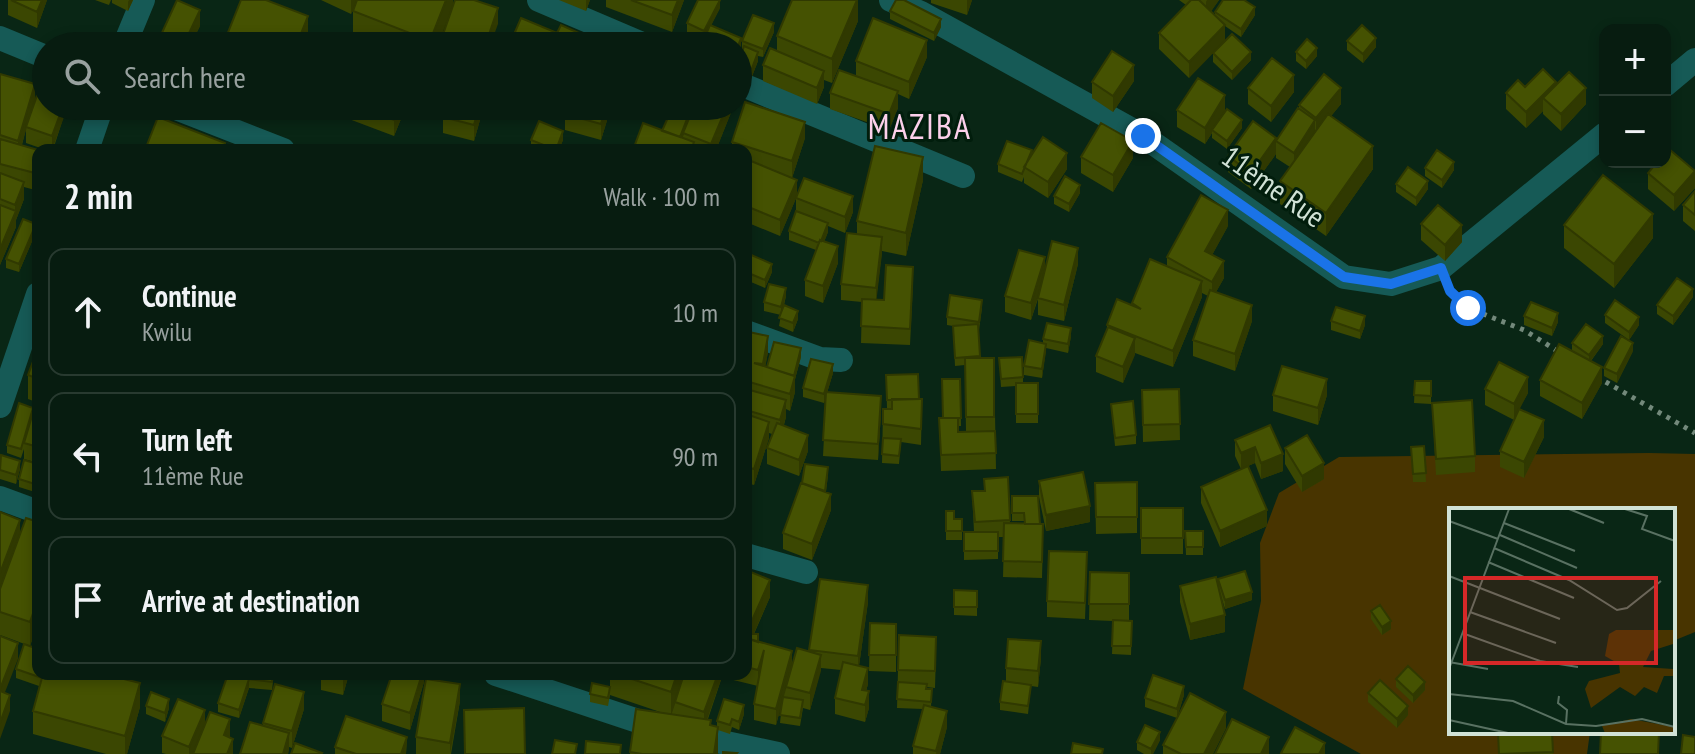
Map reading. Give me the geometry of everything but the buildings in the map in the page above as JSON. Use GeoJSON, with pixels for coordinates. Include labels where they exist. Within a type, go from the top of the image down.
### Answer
{"type":"FeatureCollection","features":[{"type":"Feature","properties":{"kind":"street"},"geometry":{"type":"LineString","coordinates":[[130,32],[143,0]]}},
{"type":"Feature","properties":{"kind":"street"},"geometry":{"type":"LineString","coordinates":[[539,0],[614,32]]}},
{"type":"Feature","properties":{"kind":"street","name":"11ème Rue"},"geometry":{"type":"LineString","coordinates":[[891,0],[921,13],[1143,136],[1344,277],[1391,284],[1441,268],[1599,139]]}},
{"type":"Feature","properties":{"kind":"street"},"geometry":{"type":"LineString","coordinates":[[0,38],[32,51]]}},
{"type":"Feature","properties":{"kind":"street"},"geometry":{"type":"LineString","coordinates":[[1671,80],[1695,60]]}},
{"type":"Feature","properties":{"kind":"street"},"geometry":{"type":"LineString","coordinates":[[752,89],[963,176]]}},
{"type":"Feature","properties":{"kind":"street"},"geometry":{"type":"LineString","coordinates":[[89,144],[97,120]]}},
{"type":"Feature","properties":{"kind":"street"},"geometry":{"type":"LineString","coordinates":[[207,120],[268,144]]}},
{"type":"Feature","properties":{"kind":"street"},"geometry":{"type":"LineString","coordinates":[[0,406],[32,313]]}},
{"type":"Feature","properties":{"kind":"street"},"geometry":{"type":"LineString","coordinates":[[752,334],[820,359],[841,360]]}},
{"type":"Feature","properties":{"kind":"street"},"geometry":{"type":"LineString","coordinates":[[0,498],[32,510]]}},
{"type":"Feature","properties":{"kind":"street"},"geometry":{"type":"LineString","coordinates":[[752,557],[806,572]]}},
{"type":"Feature","properties":{"kind":"street"},"geometry":{"type":"LineString","coordinates":[[513,680],[601,711],[746,752],[778,754]]}},
{"type":"Feature","properties":{"kind":"path"},"geometry":{"type":"LineString","coordinates":[[1441,268],[1450,291],[1468,308],[1524,330],[1572,360]]}},
{"type":"Feature","properties":{"kind":"path"},"geometry":{"type":"LineString","coordinates":[[1594,374],[1695,433]]}},
{"type":"Feature","properties":{"kind":"shaded area"},"geometry":{"type":"Polygon","coordinates":[[[1695,454],[1695,632],[1675,640],[1675,508],[1449,508],[1449,734],[1590,734],[1587,754],[1361,754],[1243,689],[1261,601],[1260,543],[1279,493],[1339,457],[1695,454]]]}},
{"type":"Feature","properties":{"kind":"district","name":"MAZIBA"},"geometry":{"type":"Point","coordinates":[920,127]}},
{"type":"Feature","properties":{"kind":"route"},"geometry":{"type":"LineString","coordinates":[[1143,136],[1344,277],[1391,284],[1441,268],[1450,291],[1468,308]]}}]}
